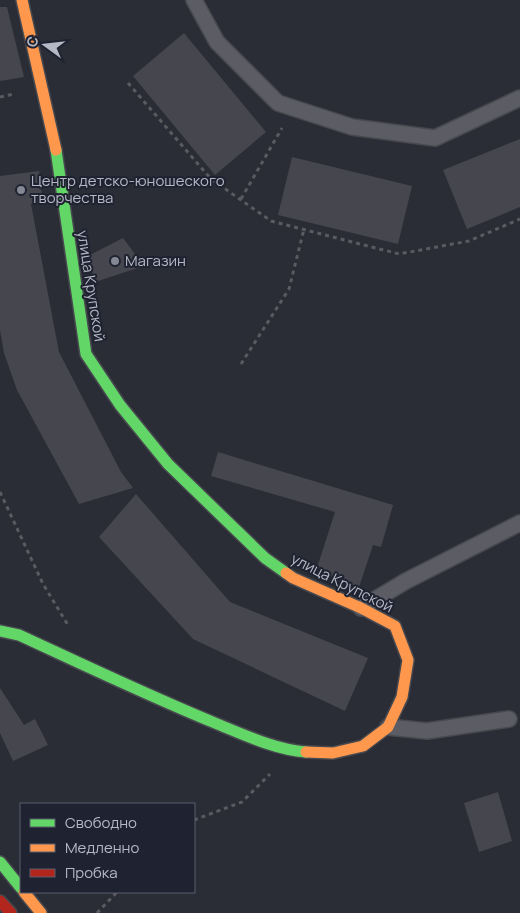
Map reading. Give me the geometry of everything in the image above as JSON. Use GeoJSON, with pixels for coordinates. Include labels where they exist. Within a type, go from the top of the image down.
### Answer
{"type":"FeatureCollection","features":[{"type":"Feature","properties":{"kind":"main road","name":"улица Крупской"},"geometry":{"type":"LineString","coordinates":[[0,631],[19,635],[159,700],[245,735],[294,751],[333,753],[363,746],[388,727],[402,697],[408,660],[395,626],[361,608],[293,578],[265,558],[168,464],[120,405],[86,354],[57,153],[22,0]]}},
{"type":"Feature","properties":{"kind":"main road"},"geometry":{"type":"LineString","coordinates":[[0,862],[20,887]]}},
{"type":"Feature","properties":{"kind":"main road"},"geometry":{"type":"LineString","coordinates":[[25,893],[40,913]]}},
{"type":"Feature","properties":{"kind":"main road"},"geometry":{"type":"LineString","coordinates":[[0,901],[10,913]]}},
{"type":"Feature","properties":{"kind":"lane"},"geometry":{"type":"LineString","coordinates":[[194,0],[217,42],[278,102],[352,127],[435,138],[520,98]]}},
{"type":"Feature","properties":{"kind":"lane"},"geometry":{"type":"LineString","coordinates":[[361,608],[406,581],[520,523]]}},
{"type":"Feature","properties":{"kind":"lane"},"geometry":{"type":"LineString","coordinates":[[388,727],[427,731],[510,719]]}},
{"type":"Feature","properties":{"kind":"path"},"geometry":{"type":"LineString","coordinates":[[128,83],[211,178],[272,221],[399,254],[469,241],[520,218]]}},
{"type":"Feature","properties":{"kind":"path"},"geometry":{"type":"LineString","coordinates":[[241,199],[294,108]]}},
{"type":"Feature","properties":{"kind":"path"},"geometry":{"type":"LineString","coordinates":[[241,364],[289,289],[304,229]]}},
{"type":"Feature","properties":{"kind":"path"},"geometry":{"type":"LineString","coordinates":[[0,492],[43,584],[73,632]]}},
{"type":"Feature","properties":{"kind":"path"},"geometry":{"type":"LineString","coordinates":[[195,820],[242,802],[294,751]]}},
{"type":"Feature","properties":{"kind":"path"},"geometry":{"type":"LineString","coordinates":[[98,913],[116,893]]}},
{"type":"Feature","properties":{"kind":"building"},"geometry":{"type":"Polygon","coordinates":[[[0,7],[7,7],[24,77],[0,81],[0,7]]]}},
{"type":"Feature","properties":{"kind":"building"},"geometry":{"type":"Polygon","coordinates":[[[184,33],[266,132],[215,175],[133,76],[184,33]]]}},
{"type":"Feature","properties":{"kind":"building"},"geometry":{"type":"Polygon","coordinates":[[[520,139],[520,207],[467,229],[443,170],[520,139]]]}},
{"type":"Feature","properties":{"kind":"building"},"geometry":{"type":"Polygon","coordinates":[[[292,157],[412,186],[398,244],[278,215],[292,157]]]}},
{"type":"Feature","properties":{"kind":"building"},"geometry":{"type":"Polygon","coordinates":[[[39,171],[43,203],[31,204],[59,352],[121,472],[133,488],[79,504],[17,390],[4,353],[0,330],[0,176],[39,171]]]}},
{"type":"Feature","properties":{"kind":"building","name":"Магазин"},"geometry":{"type":"Polygon","coordinates":[[[123,238],[144,266],[95,282],[88,256],[123,238]]]}},
{"type":"Feature","properties":{"kind":"building"},"geometry":{"type":"Polygon","coordinates":[[[218,452],[393,505],[381,547],[373,545],[359,587],[316,571],[335,512],[211,476],[218,452]]]}},
{"type":"Feature","properties":{"kind":"building"},"geometry":{"type":"Polygon","coordinates":[[[136,494],[230,602],[368,658],[345,711],[193,639],[99,537],[136,494]]]}},
{"type":"Feature","properties":{"kind":"building"},"geometry":{"type":"Polygon","coordinates":[[[0,688],[24,725],[35,719],[48,745],[13,761],[0,733],[0,688]]]}},
{"type":"Feature","properties":{"kind":"building"},"geometry":{"type":"Polygon","coordinates":[[[498,792],[512,841],[479,852],[464,803],[498,792]]]}},
{"type":"Feature","properties":{"kind":"traffic: fast"},"geometry":{"type":"LineString","coordinates":[[56,150],[86,354],[120,405],[168,464],[265,558],[286,573]]}},
{"type":"Feature","properties":{"kind":"traffic: fast"},"geometry":{"type":"LineString","coordinates":[[0,631],[19,635],[190,713],[248,736],[271,745],[306,752]]}},
{"type":"Feature","properties":{"kind":"traffic: fast"},"geometry":{"type":"LineString","coordinates":[[0,862],[20,887]]}},
{"type":"Feature","properties":{"kind":"traffic: slow"},"geometry":{"type":"LineString","coordinates":[[22,0],[56,150]]}},
{"type":"Feature","properties":{"kind":"traffic: slow"},"geometry":{"type":"LineString","coordinates":[[286,573],[395,626],[408,660],[402,697],[388,727],[363,746],[333,753],[306,752]]}},
{"type":"Feature","properties":{"kind":"traffic: slow"},"geometry":{"type":"LineString","coordinates":[[25,893],[41,913]]}},
{"type":"Feature","properties":{"kind":"traffic: jam"},"geometry":{"type":"LineString","coordinates":[[0,901],[11,913]]}},
{"type":"Feature","properties":{"kind":"place","name":"Центр детско-юношеского творчества"},"geometry":{"type":"Point","coordinates":[21,190]}},
{"type":"Feature","properties":{"kind":"place","name":"Магазин"},"geometry":{"type":"Point","coordinates":[115,261]}}]}
